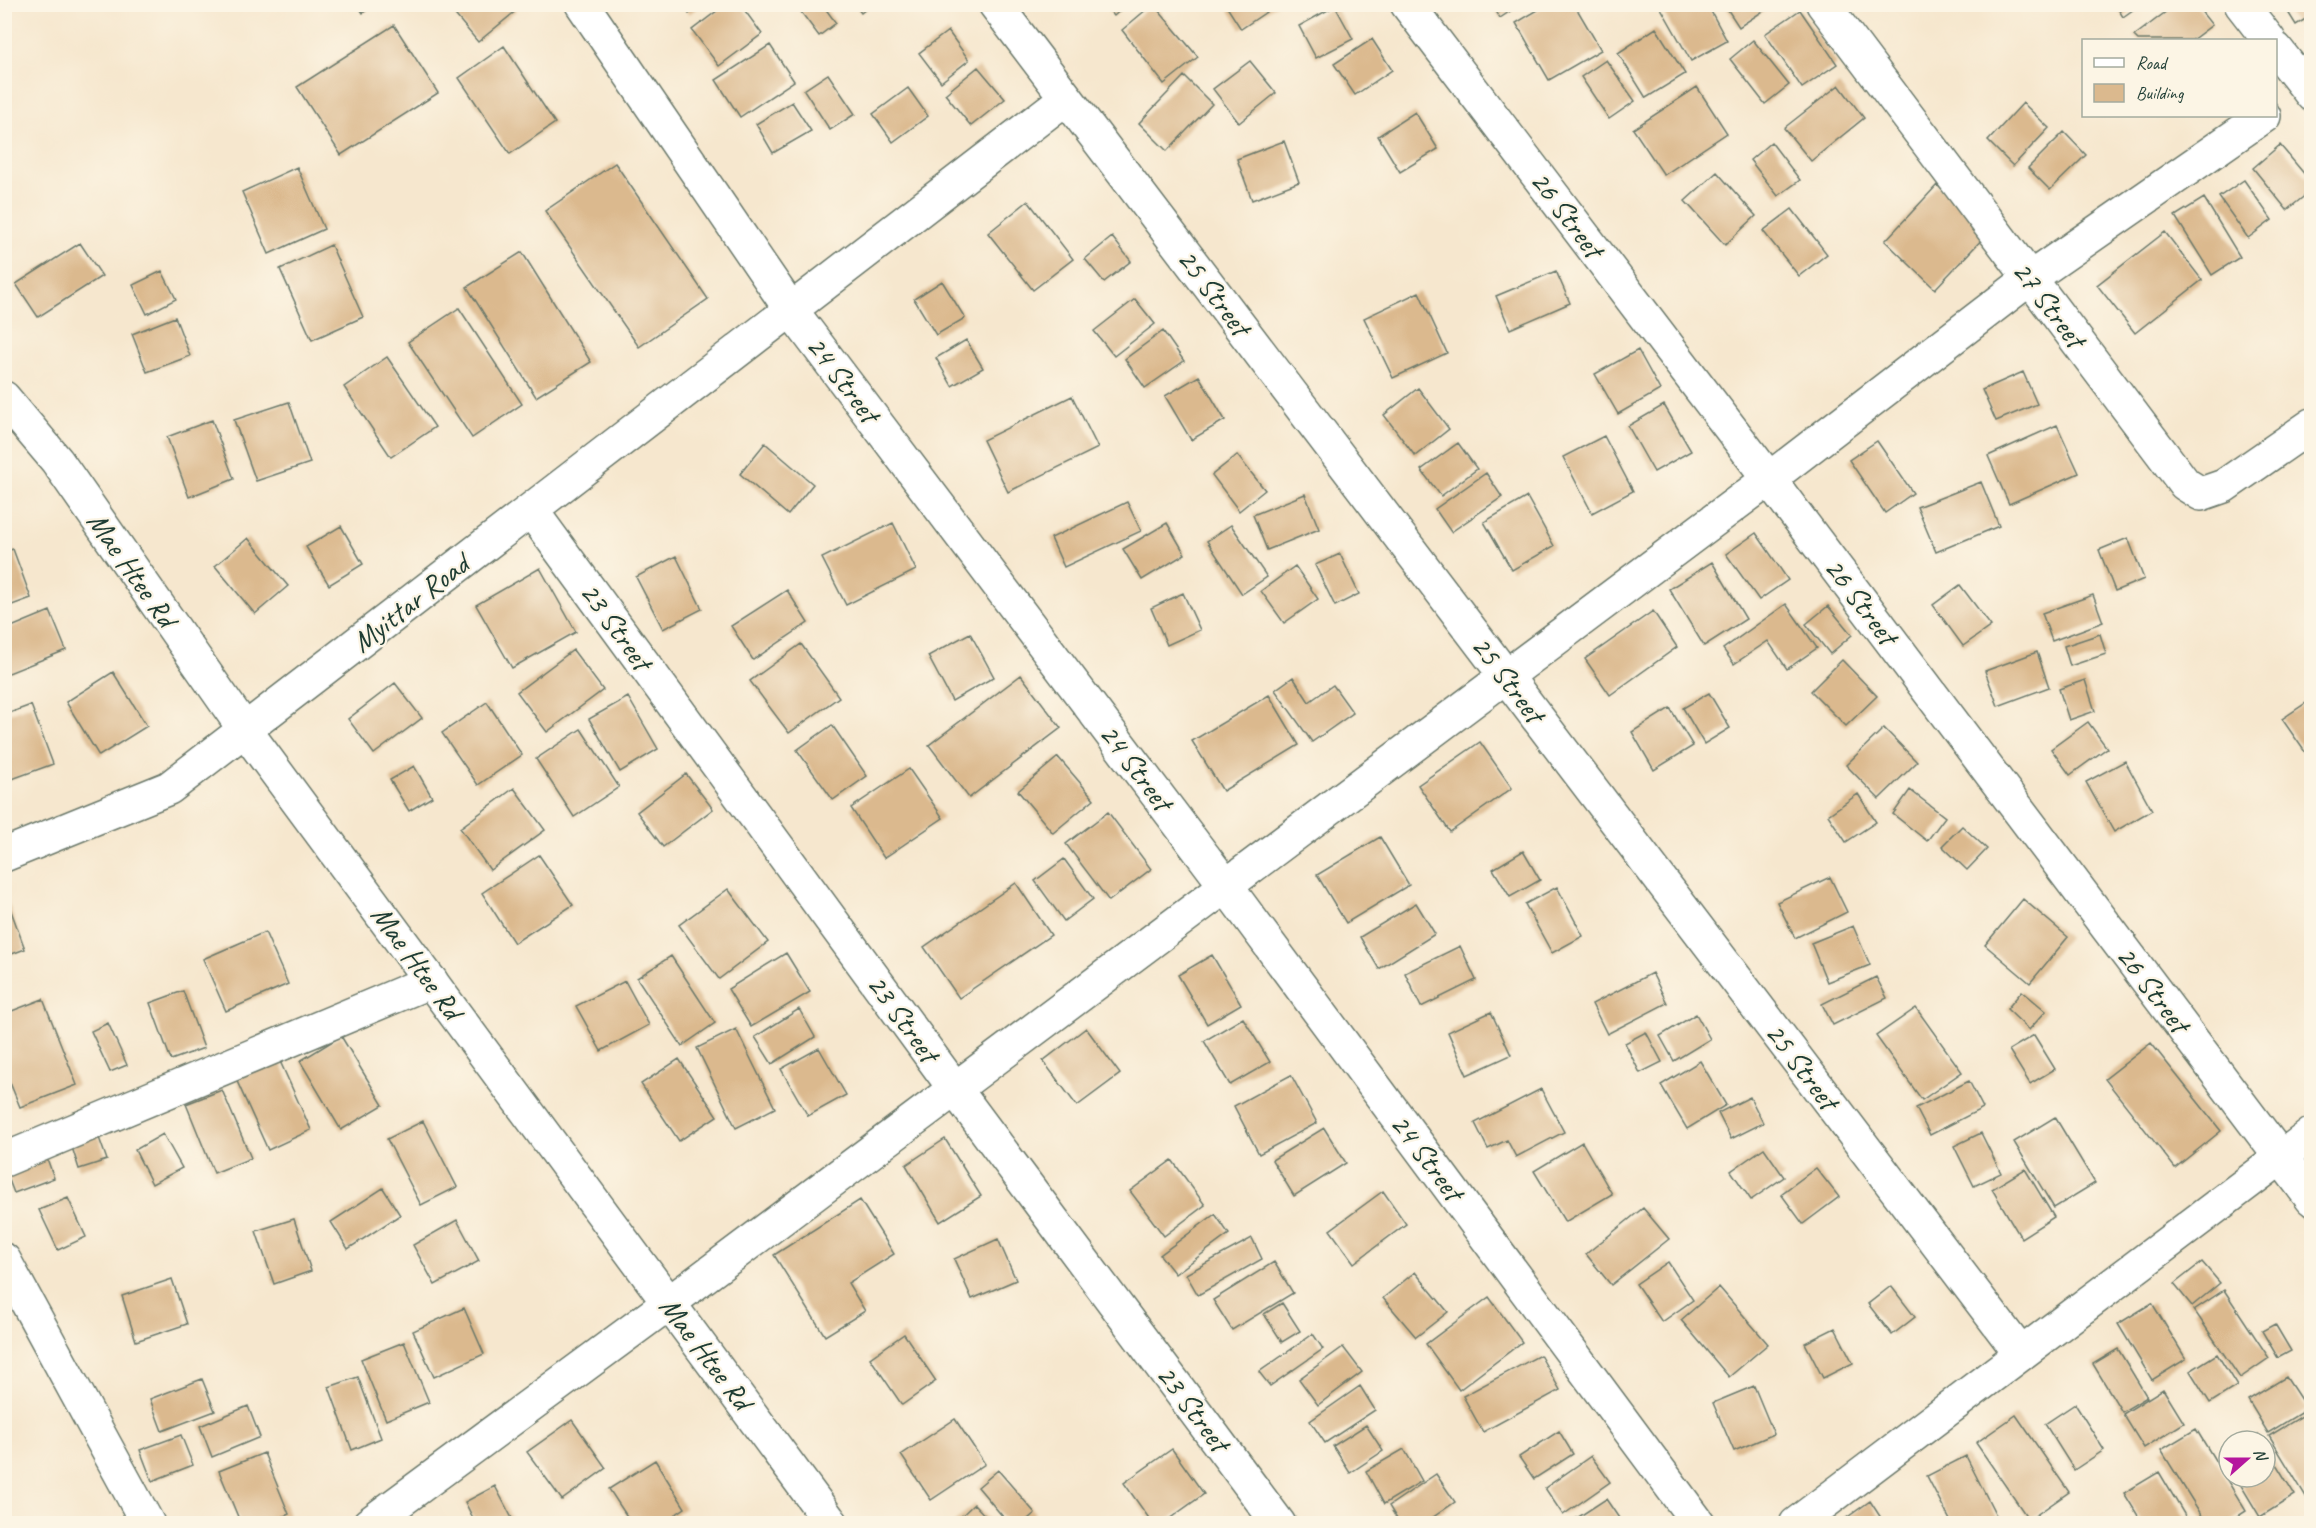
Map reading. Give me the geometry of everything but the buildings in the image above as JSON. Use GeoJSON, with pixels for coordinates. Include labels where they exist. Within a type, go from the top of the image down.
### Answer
{"type":"FeatureCollection","features":[{"type":"Feature","properties":{"kind":"street","name":"24 Street"},"geometry":{"type":"LineString","coordinates":[[582,4],[791,310],[1226,886],[1699,1524]]}},
{"type":"Feature","properties":{"kind":"street","name":"25 Street"},"geometry":{"type":"LineString","coordinates":[[995,4],[2021,1354]]}},
{"type":"Feature","properties":{"kind":"street","name":"26 Street"},"geometry":{"type":"LineString","coordinates":[[1407,4],[1769,479],[2312,1199]]}},
{"type":"Feature","properties":{"kind":"street","name":"27 Street"},"geometry":{"type":"LineString","coordinates":[[1823,4],[2185,484],[2201,494],[2224,486],[2312,425]]}},
{"type":"Feature","properties":{"kind":"street"},"geometry":{"type":"LineString","coordinates":[[2241,4],[2268,39]]}},
{"type":"Feature","properties":{"kind":"street"},"geometry":{"type":"LineString","coordinates":[[2277,50],[2309,88],[2277,106]]}},
{"type":"Feature","properties":{"kind":"street","name":"Myittar Road"},"geometry":{"type":"LineString","coordinates":[[4,855],[170,788],[1066,98]]}},
{"type":"Feature","properties":{"kind":"street"},"geometry":{"type":"LineString","coordinates":[[369,1524],[669,1304],[1769,479],[2029,279],[2263,117]]}},
{"type":"Feature","properties":{"kind":"street","name":"Mae Htee Rd"},"geometry":{"type":"LineString","coordinates":[[4,399],[57,462],[245,730],[832,1524]]}},
{"type":"Feature","properties":{"kind":"street","name":"23 Street"},"geometry":{"type":"LineString","coordinates":[[531,510],[955,1089],[1279,1524]]}},
{"type":"Feature","properties":{"kind":"street"},"geometry":{"type":"LineString","coordinates":[[4,1160],[431,981]]}},
{"type":"Feature","properties":{"kind":"street"},"geometry":{"type":"LineString","coordinates":[[1796,1524],[2312,1134]]}},
{"type":"Feature","properties":{"kind":"street"},"geometry":{"type":"LineString","coordinates":[[4,1260],[148,1524]]}}]}
